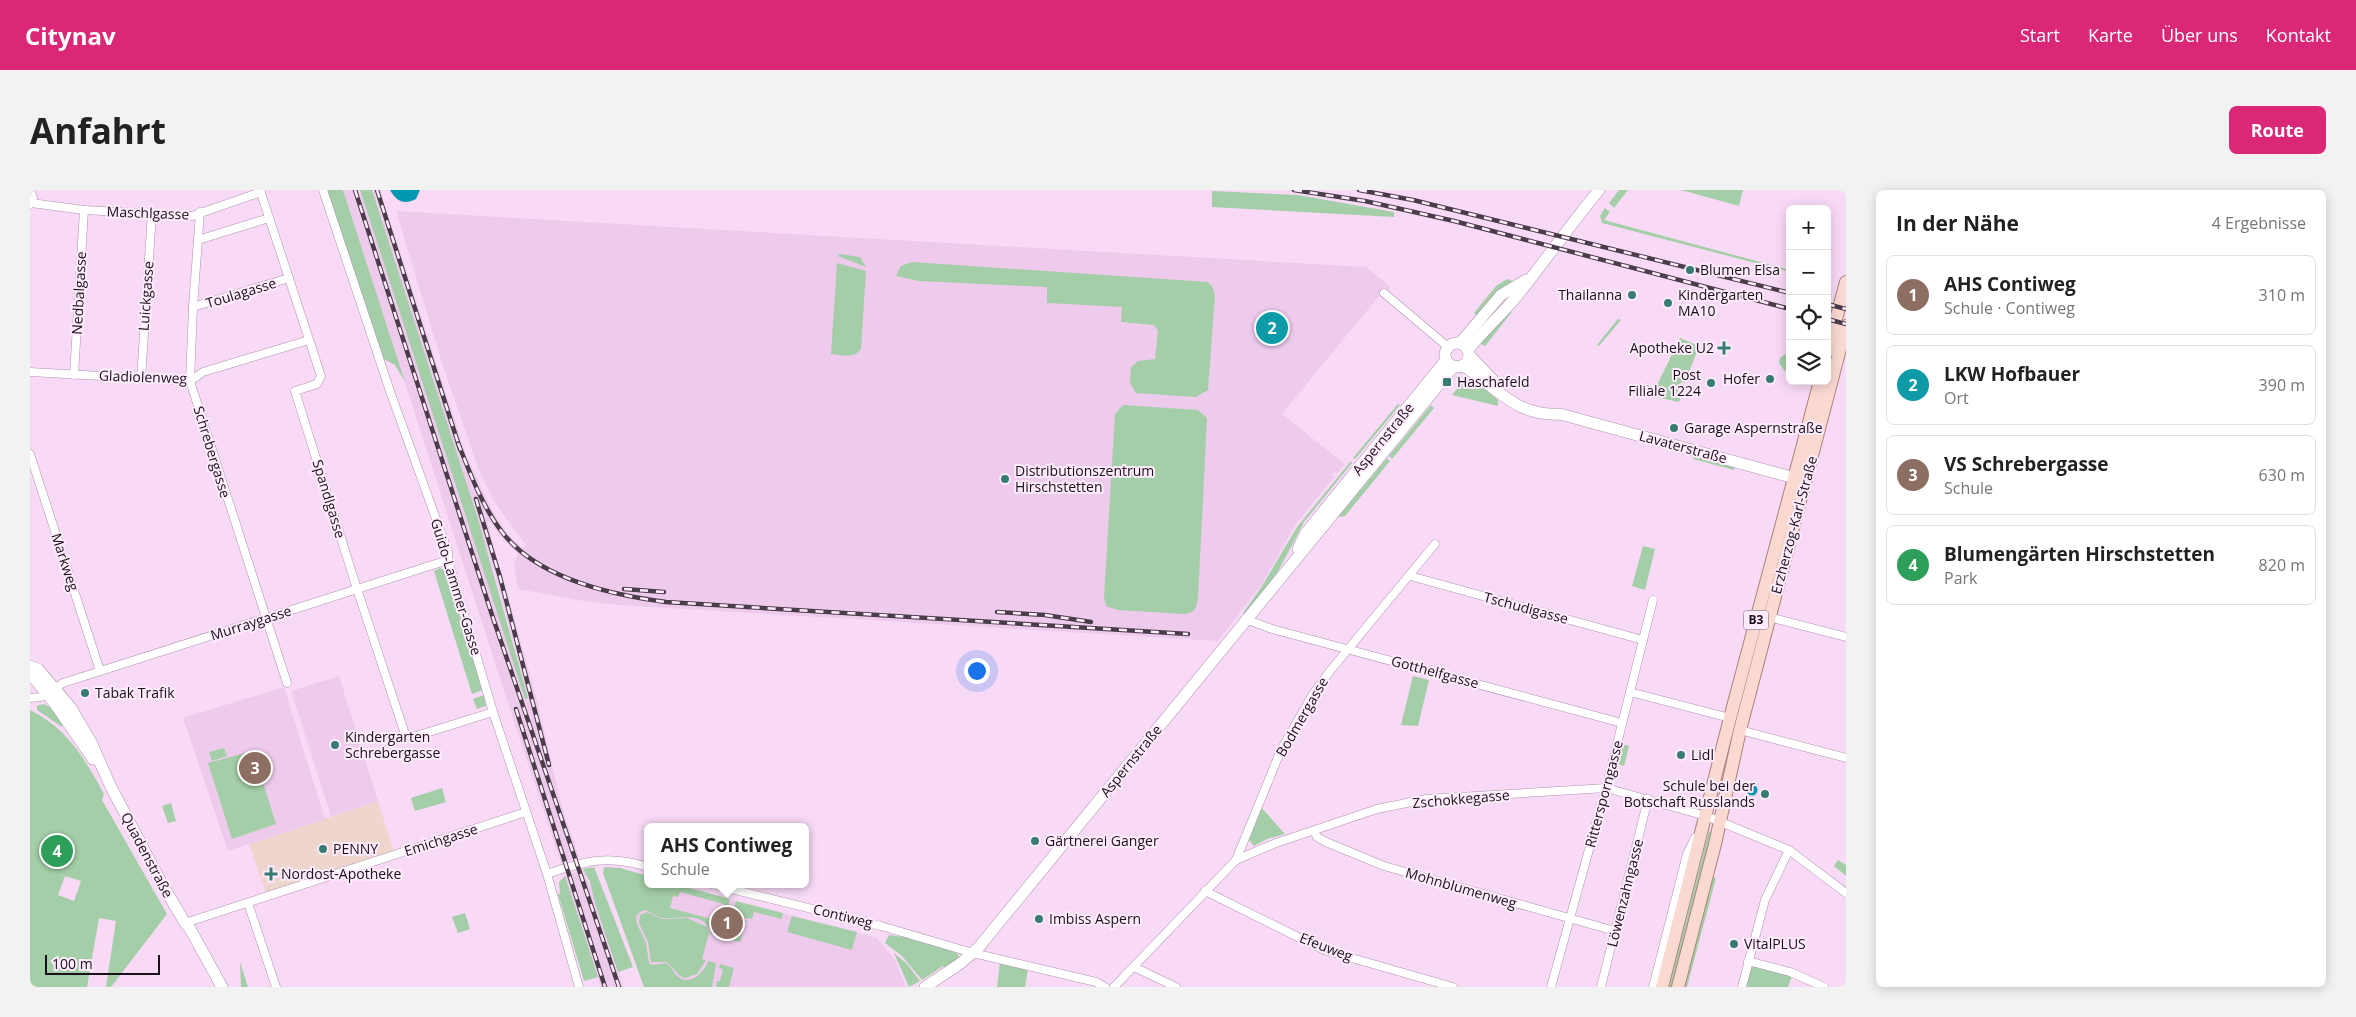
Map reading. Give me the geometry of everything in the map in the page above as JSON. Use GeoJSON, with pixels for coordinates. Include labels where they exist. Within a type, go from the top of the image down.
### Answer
{"type":"FeatureCollection","features":[{"type":"Feature","properties":{"kind":"main road","name":"Aspernstraße"},"geometry":{"type":"LineString","coordinates":[[924,987],[973,953],[1248,620],[1454,364],[1467,361],[1466,349],[1500,316],[1554,250],[1599,190]]}},
{"type":"Feature","properties":{"kind":"main road"},"geometry":{"type":"LineString","coordinates":[[1830,340],[1846,282]]}},
{"type":"Feature","properties":{"kind":"main road","name":"Erzherzog-Karl-Straße"},"geometry":{"type":"LineString","coordinates":[[1662,987],[1730,718],[1846,326]]}},
{"type":"Feature","properties":{"kind":"main road"},"geometry":{"type":"LineString","coordinates":[[1454,364],[1445,353],[1448,347],[1454,343],[1466,349]]}},
{"type":"Feature","properties":{"kind":"main road","name":"Lavaterstraße"},"geometry":{"type":"LineString","coordinates":[[1466,349],[1490,378],[1510,395],[1553,408],[1560,414]]}},
{"type":"Feature","properties":{"kind":"main road","name":"Lavaterstraße"},"geometry":{"type":"LineString","coordinates":[[1454,364],[1471,371],[1511,402],[1548,414],[1560,414],[1800,479]]}},
{"type":"Feature","properties":{"kind":"main road","name":"Erzherzog-Karl-Straße"},"geometry":{"type":"LineString","coordinates":[[1678,987],[1769,617],[1819,385]]}},
{"type":"Feature","properties":{"kind":"main road","name":"Quadenstraße"},"geometry":{"type":"LineString","coordinates":[[30,668],[38,669],[50,691],[76,716],[217,987]]}},
{"type":"Feature","properties":{"kind":"main road","name":"Quadenstraße"},"geometry":{"type":"LineString","coordinates":[[184,923],[189,927],[222,987]]}},
{"type":"Feature","properties":{"kind":"street"},"geometry":{"type":"LineString","coordinates":[[30,190],[33,198],[31,203]]}},
{"type":"Feature","properties":{"kind":"street","name":"Guido-Lammer-Gasse"},"geometry":{"type":"LineString","coordinates":[[323,190],[388,386],[448,552],[448,560],[493,712],[547,874],[579,987]]}},
{"type":"Feature","properties":{"kind":"street","name":"Maschlgasse"},"geometry":{"type":"LineString","coordinates":[[31,203],[84,210],[192,216],[260,191]]}},
{"type":"Feature","properties":{"kind":"street","name":"Spandlgasse"},"geometry":{"type":"LineString","coordinates":[[260,191],[321,378],[317,384],[295,391],[405,734],[413,737],[493,712]]}},
{"type":"Feature","properties":{"kind":"street","name":"Nedbalgasse"},"geometry":{"type":"LineString","coordinates":[[74,375],[84,210]]}},
{"type":"Feature","properties":{"kind":"street","name":"Schrebergasse"},"geometry":{"type":"LineString","coordinates":[[200,212],[192,307],[190,381],[237,533],[243,543],[287,683]]}},
{"type":"Feature","properties":{"kind":"street","name":"Luickgasse"},"geometry":{"type":"LineString","coordinates":[[141,379],[152,214]]}},
{"type":"Feature","properties":{"kind":"street"},"geometry":{"type":"LineString","coordinates":[[198,240],[269,218]]}},
{"type":"Feature","properties":{"kind":"street","name":"Toulagasse"},"geometry":{"type":"LineString","coordinates":[[192,307],[289,278]]}},
{"type":"Feature","properties":{"kind":"street"},"geometry":{"type":"LineString","coordinates":[[1384,294],[1448,347]]}},
{"type":"Feature","properties":{"kind":"street","name":"Gladiolenweg"},"geometry":{"type":"LineString","coordinates":[[30,372],[190,381],[203,372],[309,340]]}},
{"type":"Feature","properties":{"kind":"street","name":"Markweg"},"geometry":{"type":"LineString","coordinates":[[30,454],[100,671]]}},
{"type":"Feature","properties":{"kind":"street","name":"Bodmergasse"},"geometry":{"type":"LineString","coordinates":[[1236,860],[1281,750],[1313,694],[1435,544]]}},
{"type":"Feature","properties":{"kind":"street","name":"Murraygasse"},"geometry":{"type":"LineString","coordinates":[[30,698],[41,697],[50,691],[100,671],[448,560]]}},
{"type":"Feature","properties":{"kind":"street","name":"Tschudigasse"},"geometry":{"type":"LineString","coordinates":[[1410,576],[1643,640]]}},
{"type":"Feature","properties":{"kind":"street","name":"Rittersporngasse"},"geometry":{"type":"LineString","coordinates":[[1551,987],[1606,788],[1653,600]]}},
{"type":"Feature","properties":{"kind":"street"},"geometry":{"type":"LineString","coordinates":[[1769,617],[1846,637]]}},
{"type":"Feature","properties":{"kind":"street","name":"Gotthelfgasse"},"geometry":{"type":"LineString","coordinates":[[1248,620],[1272,629],[1622,723]]}},
{"type":"Feature","properties":{"kind":"street"},"geometry":{"type":"LineString","coordinates":[[1630,692],[1730,718]]}},
{"type":"Feature","properties":{"kind":"street"},"geometry":{"type":"LineString","coordinates":[[1740,730],[1846,758]]}},
{"type":"Feature","properties":{"kind":"street","name":"Zschokkegasse"},"geometry":{"type":"LineString","coordinates":[[1114,987],[1236,860],[1276,843],[1377,809],[1426,800],[1606,788],[1706,816],[1789,850],[1846,893]]}},
{"type":"Feature","properties":{"kind":"street","name":"Löwenzahngasse"},"geometry":{"type":"LineString","coordinates":[[1601,987],[1648,799]]}},
{"type":"Feature","properties":{"kind":"street","name":"Emichgasse"},"geometry":{"type":"LineString","coordinates":[[184,923],[526,812]]}},
{"type":"Feature","properties":{"kind":"street","name":"Erzherzog-Karl-Straße"},"geometry":{"type":"LineString","coordinates":[[1653,987],[1688,854],[1706,816]]}},
{"type":"Feature","properties":{"kind":"street","name":"Mohnblumenweg"},"geometry":{"type":"LineString","coordinates":[[1314,831],[1317,837],[1326,842],[1384,866],[1615,931]]}},
{"type":"Feature","properties":{"kind":"street"},"geometry":{"type":"LineString","coordinates":[[1742,987],[1765,900],[1789,850]]}},
{"type":"Feature","properties":{"kind":"street"},"geometry":{"type":"LineString","coordinates":[[547,874],[582,863],[608,858],[644,866]]}},
{"type":"Feature","properties":{"kind":"street","name":"Contiweg"},"geometry":{"type":"LineString","coordinates":[[727,888],[882,926],[973,953],[1096,982],[1105,987]]}},
{"type":"Feature","properties":{"kind":"street","name":"Efeuweg"},"geometry":{"type":"LineString","coordinates":[[1205,891],[1324,950],[1453,987]]}},
{"type":"Feature","properties":{"kind":"street"},"geometry":{"type":"LineString","coordinates":[[248,903],[276,987]]}},
{"type":"Feature","properties":{"kind":"street"},"geometry":{"type":"LineString","coordinates":[[1748,961],[1790,972],[1824,987]]}},
{"type":"Feature","properties":{"kind":"street"},"geometry":{"type":"LineString","coordinates":[[1134,967],[1176,987]]}},
{"type":"Feature","properties":{"kind":"shaded area"},"geometry":{"type":"Polygon","coordinates":[[[343,190],[360,190],[525,699],[528,698],[496,578],[372,190],[380,190],[467,458],[496,517],[510,537],[523,548],[526,545],[493,500],[478,468],[441,360],[396,211],[1366,267],[1391,287],[1375,301],[1282,414],[1345,464],[1337,474],[1334,472],[1332,474],[1334,477],[1296,524],[1262,584],[1218,641],[617,605],[577,600],[518,589],[514,565],[518,554],[500,536],[490,521],[487,522],[536,696],[562,807],[579,857],[561,863],[343,190]]]}},
{"type":"Feature","properties":{"kind":"shaded area","name":"Kindergarten Schrebergasse"},"geometry":{"type":"Polygon","coordinates":[[[339,676],[378,801],[331,816],[291,691],[339,676]]]}},
{"type":"Feature","properties":{"kind":"shaded area"},"geometry":{"type":"Polygon","coordinates":[[[284,687],[325,819],[228,851],[183,718],[284,687]]]}},
{"type":"Feature","properties":{"kind":"shaded area"},"geometry":{"type":"Polygon","coordinates":[[[378,801],[394,852],[266,893],[249,844],[378,801]]]}},
{"type":"Feature","properties":{"kind":"shaded area"},"geometry":{"type":"Polygon","coordinates":[[[583,869],[595,897],[595,903],[623,987],[601,987],[594,968],[565,876],[583,869]]]}},
{"type":"Feature","properties":{"kind":"shaded area"},"geometry":{"type":"Polygon","coordinates":[[[616,871],[644,882],[644,888],[686,888],[877,938],[895,960],[906,987],[654,987],[616,871]]]}},
{"type":"Feature","properties":{"kind":"green space"},"geometry":{"type":"Polygon","coordinates":[[[327,190],[343,190],[405,382],[395,365],[382,358],[327,190]]]}},
{"type":"Feature","properties":{"kind":"green space"},"geometry":{"type":"Polygon","coordinates":[[[360,190],[372,190],[478,519],[528,698],[525,699],[360,190]]]}},
{"type":"Feature","properties":{"kind":"green space"},"geometry":{"type":"Polygon","coordinates":[[[1619,190],[1628,190],[1614,208],[1609,203],[1619,190]]]}},
{"type":"Feature","properties":{"kind":"green space"},"geometry":{"type":"Polygon","coordinates":[[[1681,190],[1743,190],[1739,206],[1681,190]]]}},
{"type":"Feature","properties":{"kind":"green space"},"geometry":{"type":"Polygon","coordinates":[[[1212,191],[1298,195],[1394,212],[1394,217],[1212,207],[1212,191]]]}},
{"type":"Feature","properties":{"kind":"green space"},"geometry":{"type":"Polygon","coordinates":[[[1605,208],[1610,212],[1604,220],[1786,269],[1786,271],[1602,223],[1600,216],[1605,208]]]}},
{"type":"Feature","properties":{"kind":"green space"},"geometry":{"type":"Polygon","coordinates":[[[840,254],[860,257],[866,267],[838,256],[840,254]]]}},
{"type":"Feature","properties":{"kind":"green space"},"geometry":{"type":"Polygon","coordinates":[[[912,262],[1208,282],[1213,288],[1215,296],[1208,390],[1196,397],[1136,393],[1130,383],[1131,367],[1138,361],[1155,359],[1158,331],[1154,325],[1121,322],[1122,307],[1047,303],[1047,287],[919,281],[896,276],[901,266],[912,262]]]}},
{"type":"Feature","properties":{"kind":"green space"},"geometry":{"type":"Polygon","coordinates":[[[837,263],[866,271],[861,349],[851,355],[831,354],[837,263]]]}},
{"type":"Feature","properties":{"kind":"green space"},"geometry":{"type":"Polygon","coordinates":[[[1507,279],[1515,282],[1478,318],[1474,313],[1496,286],[1507,279]]]}},
{"type":"Feature","properties":{"kind":"green space"},"geometry":{"type":"Polygon","coordinates":[[[1509,310],[1512,312],[1485,346],[1477,342],[1509,310]]]}},
{"type":"Feature","properties":{"kind":"green space"},"geometry":{"type":"Polygon","coordinates":[[[1618,319],[1621,320],[1599,346],[1597,345],[1618,319]]]}},
{"type":"Feature","properties":{"kind":"green space"},"geometry":{"type":"Polygon","coordinates":[[[1680,338],[1699,346],[1685,383],[1681,382],[1677,393],[1681,395],[1679,402],[1636,393],[1638,383],[1656,387],[1680,338]]]}},
{"type":"Feature","properties":{"kind":"green space"},"geometry":{"type":"Polygon","coordinates":[[[1786,354],[1786,370],[1779,363],[1780,358],[1786,354]]]}},
{"type":"Feature","properties":{"kind":"green space"},"geometry":{"type":"Polygon","coordinates":[[[1470,377],[1498,400],[1498,406],[1452,395],[1465,379],[1470,377]]]}},
{"type":"Feature","properties":{"kind":"green space"},"geometry":{"type":"Polygon","coordinates":[[[1398,404],[1400,405],[1355,459],[1353,458],[1398,404]]]}},
{"type":"Feature","properties":{"kind":"green space"},"geometry":{"type":"Polygon","coordinates":[[[1123,405],[1198,410],[1207,418],[1198,598],[1194,609],[1184,614],[1118,610],[1106,606],[1104,597],[1115,414],[1123,405]]]}},
{"type":"Feature","properties":{"kind":"green space"},"geometry":{"type":"Polygon","coordinates":[[[1431,405],[1434,408],[1392,459],[1389,456],[1431,405]]]}},
{"type":"Feature","properties":{"kind":"green space"},"geometry":{"type":"Polygon","coordinates":[[[1693,456],[1734,467],[1734,470],[1693,459],[1693,456]]]}},
{"type":"Feature","properties":{"kind":"green space"},"geometry":{"type":"Polygon","coordinates":[[[1387,458],[1390,461],[1345,516],[1338,517],[1387,458]]]}},
{"type":"Feature","properties":{"kind":"green space"},"geometry":{"type":"Polygon","coordinates":[[[1351,461],[1352,463],[1304,522],[1275,577],[1245,615],[1243,613],[1262,586],[1297,527],[1351,461]]]}},
{"type":"Feature","properties":{"kind":"green space"},"geometry":{"type":"Polygon","coordinates":[[[1643,546],[1655,549],[1645,590],[1632,586],[1643,546]]]}},
{"type":"Feature","properties":{"kind":"green space"},"geometry":{"type":"Polygon","coordinates":[[[440,568],[445,570],[483,690],[472,694],[434,571],[440,568]]]}},
{"type":"Feature","properties":{"kind":"green space"},"geometry":{"type":"Polygon","coordinates":[[[1413,676],[1429,680],[1418,726],[1401,725],[1413,676]]]}},
{"type":"Feature","properties":{"kind":"green space"},"geometry":{"type":"Polygon","coordinates":[[[484,695],[486,706],[477,709],[473,699],[484,695]]]}},
{"type":"Feature","properties":{"kind":"green space"},"geometry":{"type":"Polygon","coordinates":[[[43,704],[50,707],[63,724],[62,727],[37,710],[37,706],[43,704]]]}},
{"type":"Feature","properties":{"kind":"green space"},"geometry":{"type":"Polygon","coordinates":[[[30,710],[43,717],[65,735],[82,757],[104,794],[102,800],[167,914],[111,987],[106,987],[116,921],[99,918],[87,987],[30,987],[30,710]],[[65,876],[58,895],[74,901],[81,881],[65,876]]]}},
{"type":"Feature","properties":{"kind":"green space"},"geometry":{"type":"Polygon","coordinates":[[[1622,744],[1629,746],[1624,766],[1617,764],[1622,744]]]}},
{"type":"Feature","properties":{"kind":"green space"},"geometry":{"type":"Polygon","coordinates":[[[224,748],[227,756],[212,761],[209,752],[224,748]]]}},
{"type":"Feature","properties":{"kind":"green space"},"geometry":{"type":"Polygon","coordinates":[[[253,751],[276,824],[232,839],[208,763],[253,751]]]}},
{"type":"Feature","properties":{"kind":"green space"},"geometry":{"type":"Polygon","coordinates":[[[442,788],[446,802],[415,811],[411,798],[442,788]]]}},
{"type":"Feature","properties":{"kind":"green space"},"geometry":{"type":"Polygon","coordinates":[[[171,803],[176,821],[168,823],[162,806],[171,803]]]}},
{"type":"Feature","properties":{"kind":"green space"},"geometry":{"type":"Polygon","coordinates":[[[1261,807],[1285,834],[1267,839],[1254,846],[1249,840],[1261,807]]]}},
{"type":"Feature","properties":{"kind":"green space"},"geometry":{"type":"Polygon","coordinates":[[[1709,831],[1712,832],[1674,987],[1669,987],[1709,831]]]}},
{"type":"Feature","properties":{"kind":"green space"},"geometry":{"type":"Polygon","coordinates":[[[1838,860],[1846,865],[1846,876],[1834,866],[1838,860]]]}},
{"type":"Feature","properties":{"kind":"green space"},"geometry":{"type":"Polygon","coordinates":[[[594,867],[633,967],[618,972],[590,882],[583,869],[594,867]]]}},
{"type":"Feature","properties":{"kind":"green space"},"geometry":{"type":"Polygon","coordinates":[[[604,867],[620,868],[644,875],[644,888],[689,888],[730,899],[728,907],[723,909],[724,904],[680,892],[678,897],[673,896],[670,908],[719,921],[720,918],[724,919],[721,937],[711,934],[708,926],[698,919],[691,917],[663,918],[645,910],[636,917],[637,924],[646,943],[649,963],[652,965],[666,963],[678,977],[689,980],[701,973],[708,961],[716,963],[712,987],[644,987],[603,873],[604,867]]]}},
{"type":"Feature","properties":{"kind":"green space"},"geometry":{"type":"Polygon","coordinates":[[[565,876],[598,977],[584,981],[558,894],[560,894],[559,882],[565,876]]]}},
{"type":"Feature","properties":{"kind":"green space"},"geometry":{"type":"Polygon","coordinates":[[[1713,877],[1716,878],[1687,987],[1684,987],[1713,877]]]}},
{"type":"Feature","properties":{"kind":"green space"},"geometry":{"type":"Polygon","coordinates":[[[736,901],[783,913],[782,919],[754,912],[752,919],[729,915],[733,912],[736,901]]]}},
{"type":"Feature","properties":{"kind":"green space"},"geometry":{"type":"Polygon","coordinates":[[[647,912],[662,919],[687,918],[707,927],[709,933],[702,959],[706,960],[697,974],[685,978],[680,976],[667,962],[651,962],[648,942],[639,923],[640,915],[647,912]]]}},
{"type":"Feature","properties":{"kind":"green space"},"geometry":{"type":"Polygon","coordinates":[[[465,913],[470,929],[458,933],[452,917],[465,913]]]}},
{"type":"Feature","properties":{"kind":"green space"},"geometry":{"type":"Polygon","coordinates":[[[792,916],[857,932],[852,950],[787,932],[792,916]]]}},
{"type":"Feature","properties":{"kind":"green space"},"geometry":{"type":"Polygon","coordinates":[[[728,918],[746,920],[740,942],[725,938],[728,918]]]}},
{"type":"Feature","properties":{"kind":"green space"},"geometry":{"type":"Polygon","coordinates":[[[889,935],[943,946],[958,954],[959,959],[945,968],[943,966],[922,980],[902,956],[885,943],[889,935]]]}},
{"type":"Feature","properties":{"kind":"green space"},"geometry":{"type":"Polygon","coordinates":[[[894,953],[907,964],[920,981],[909,987],[894,953]]]}},
{"type":"Feature","properties":{"kind":"green space"},"geometry":{"type":"Polygon","coordinates":[[[240,962],[248,987],[241,987],[240,962]]]}},
{"type":"Feature","properties":{"kind":"green space"},"geometry":{"type":"Polygon","coordinates":[[[1000,962],[1028,969],[1025,987],[997,987],[1000,962]]]}},
{"type":"Feature","properties":{"kind":"green space"},"geometry":{"type":"Polygon","coordinates":[[[720,964],[734,968],[729,987],[716,987],[717,981],[720,981],[723,969],[719,968],[720,964]]]}},
{"type":"Feature","properties":{"kind":"green space"},"geometry":{"type":"Polygon","coordinates":[[[1756,965],[1792,976],[1788,987],[1746,987],[1751,968],[1756,965]]]}},
{"type":"Feature","properties":{"kind":"water"},"geometry":{"type":"Polygon","coordinates":[[[390,190],[420,190],[416,199],[404,202],[398,200],[390,190]]]}},
{"type":"Feature","properties":{"kind":"water"},"geometry":{"type":"Polygon","coordinates":[[[1752,784],[1758,790],[1752,796],[1746,790],[1752,784]]]}},
{"type":"Feature","properties":{"kind":"railway"},"geometry":{"type":"LineString","coordinates":[[355,190],[492,615],[619,987]]}},
{"type":"Feature","properties":{"kind":"railway"},"geometry":{"type":"LineString","coordinates":[[377,190],[460,449]]}},
{"type":"Feature","properties":{"kind":"railway"},"geometry":{"type":"LineString","coordinates":[[1294,190],[1365,201],[1454,221],[1786,308]]}},
{"type":"Feature","properties":{"kind":"railway"},"geometry":{"type":"LineString","coordinates":[[1359,190],[1413,200],[1786,292]]}},
{"type":"Feature","properties":{"kind":"railway"},"geometry":{"type":"LineString","coordinates":[[1831,305],[1846,309]]}},
{"type":"Feature","properties":{"kind":"railway"},"geometry":{"type":"LineString","coordinates":[[1831,320],[1846,324]]}},
{"type":"Feature","properties":{"kind":"railway"},"geometry":{"type":"LineString","coordinates":[[458,443],[488,511],[502,532],[517,548],[555,573],[599,589],[622,595],[666,602],[1188,634]]}},
{"type":"Feature","properties":{"kind":"railway"},"geometry":{"type":"LineString","coordinates":[[476,499],[500,577],[549,765]]}},
{"type":"Feature","properties":{"kind":"railway"},"geometry":{"type":"LineString","coordinates":[[624,589],[664,592]]}},
{"type":"Feature","properties":{"kind":"railway"},"geometry":{"type":"LineString","coordinates":[[997,612],[1045,615],[1091,622]]}},
{"type":"Feature","properties":{"kind":"railway"},"geometry":{"type":"LineString","coordinates":[[516,709],[605,987]]}},
{"type":"Feature","properties":{"kind":"place","name":"Blumen Elsa"},"geometry":{"type":"Point","coordinates":[1690,270]}},
{"type":"Feature","properties":{"kind":"place","name":"Thailanna"},"geometry":{"type":"Point","coordinates":[1632,295]}},
{"type":"Feature","properties":{"kind":"place","name":"Kindergarten MA10"},"geometry":{"type":"Point","coordinates":[1668,303]}},
{"type":"Feature","properties":{"kind":"place","name":"LKW Hofbauer"},"geometry":{"type":"Point","coordinates":[1272,328]}},
{"type":"Feature","properties":{"kind":"place","name":"Apotheke U2"},"geometry":{"type":"Point","coordinates":[1724,348]}},
{"type":"Feature","properties":{"kind":"place","name":"Hofer"},"geometry":{"type":"Point","coordinates":[1770,379]}},
{"type":"Feature","properties":{"kind":"place","name":"Haschafeld"},"geometry":{"type":"Point","coordinates":[1447,382]}},
{"type":"Feature","properties":{"kind":"place","name":"Post Filiale 1224"},"geometry":{"type":"Point","coordinates":[1711,383]}},
{"type":"Feature","properties":{"kind":"place","name":"Garage Aspernstraße"},"geometry":{"type":"Point","coordinates":[1674,428]}},
{"type":"Feature","properties":{"kind":"place","name":"Distributionszentrum Hirschstetten"},"geometry":{"type":"Point","coordinates":[1005,479]}},
{"type":"Feature","properties":{"kind":"place","name":"Tabak Trafik"},"geometry":{"type":"Point","coordinates":[85,693]}},
{"type":"Feature","properties":{"kind":"place","name":"Kindergarten Schrebergasse"},"geometry":{"type":"Point","coordinates":[335,745]}},
{"type":"Feature","properties":{"kind":"place","name":"Lidl"},"geometry":{"type":"Point","coordinates":[1681,755]}},
{"type":"Feature","properties":{"kind":"place","name":"VS Schrebergasse"},"geometry":{"type":"Point","coordinates":[255,768]}},
{"type":"Feature","properties":{"kind":"place","name":"Schule bei der Botschaft Russlands"},"geometry":{"type":"Point","coordinates":[1765,794]}},
{"type":"Feature","properties":{"kind":"place","name":"Gärtnerei Ganger"},"geometry":{"type":"Point","coordinates":[1035,841]}},
{"type":"Feature","properties":{"kind":"place","name":"PENNY"},"geometry":{"type":"Point","coordinates":[323,849]}},
{"type":"Feature","properties":{"kind":"place","name":"Blumengärten Hirschstetten"},"geometry":{"type":"Point","coordinates":[57,851]}},
{"type":"Feature","properties":{"kind":"place","name":"Nordost-Apotheke"},"geometry":{"type":"Point","coordinates":[271,874]}},
{"type":"Feature","properties":{"kind":"place","name":"Imbiss Aspern"},"geometry":{"type":"Point","coordinates":[1039,919]}},
{"type":"Feature","properties":{"kind":"place","name":"AHS Contiweg"},"geometry":{"type":"Point","coordinates":[727,923]}},
{"type":"Feature","properties":{"kind":"place","name":"VitalPLUS"},"geometry":{"type":"Point","coordinates":[1734,944]}}]}
